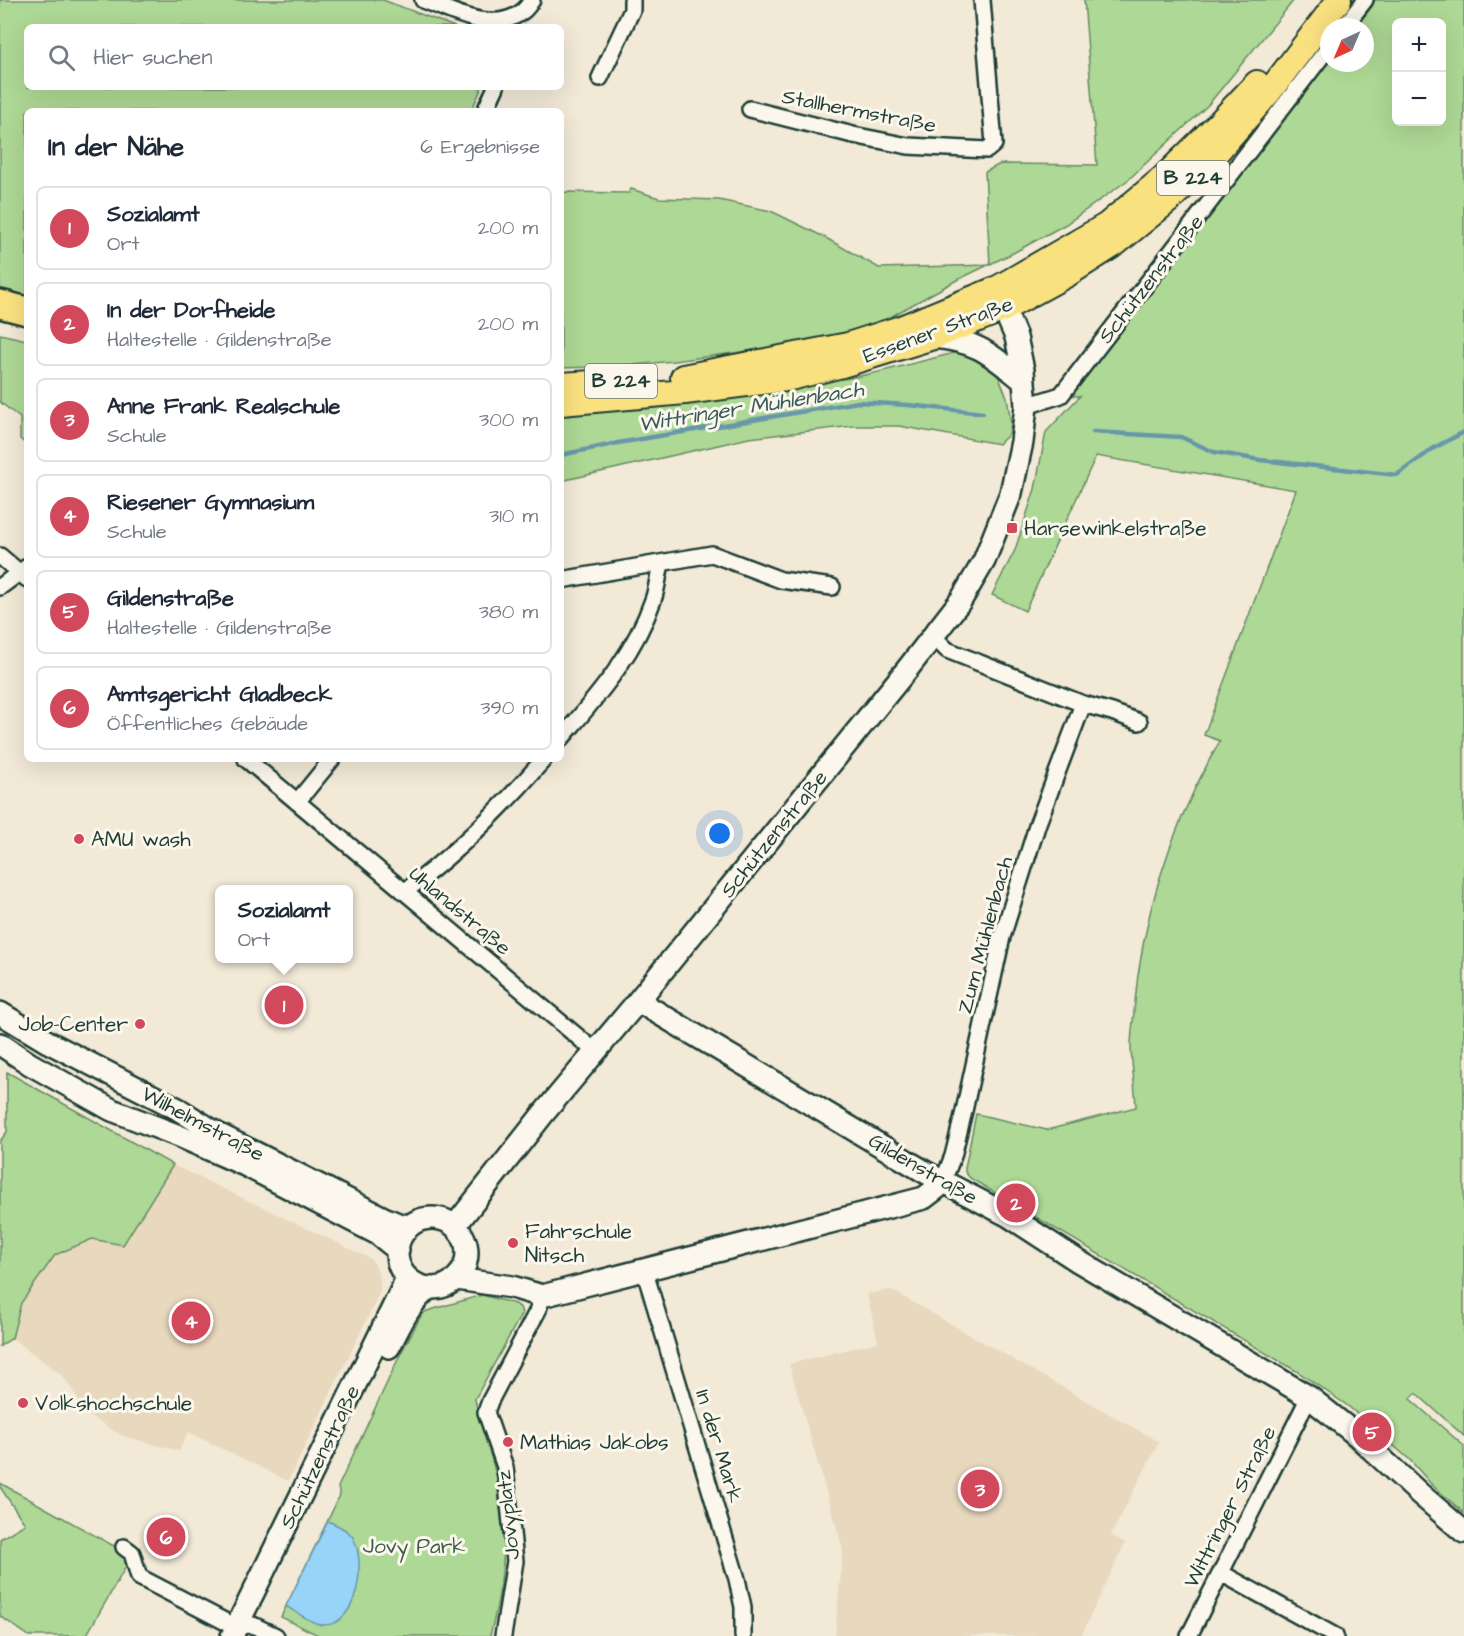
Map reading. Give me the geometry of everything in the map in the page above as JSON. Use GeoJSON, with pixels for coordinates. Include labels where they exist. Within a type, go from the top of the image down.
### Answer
{"type":"FeatureCollection","features":[{"type":"Feature","properties":{"kind":"highway"},"geometry":{"type":"LineString","coordinates":[[0,304],[24,310]]}},
{"type":"Feature","properties":{"kind":"highway"},"geometry":{"type":"LineString","coordinates":[[0,321],[24,326]]}},
{"type":"Feature","properties":{"kind":"main road","name":"Essener Straße"},"geometry":{"type":"LineString","coordinates":[[564,403],[685,392],[786,379],[842,365],[933,337],[1001,298],[1107,225],[1163,178],[1256,83],[1320,0]]}},
{"type":"Feature","properties":{"kind":"main road","name":"Essener Straße"},"geometry":{"type":"LineString","coordinates":[[564,385],[682,378],[848,345],[1001,298],[1068,274],[1115,243],[1168,201],[1202,169],[1269,92],[1339,0]]}},
{"type":"Feature","properties":{"kind":"main road","name":"Schützenstraße"},"geometry":{"type":"LineString","coordinates":[[454,1226],[933,636],[967,590],[998,530],[1011,493],[1022,442],[1026,406],[1024,381],[1016,337],[1001,298]]}},
{"type":"Feature","properties":{"kind":"main road"},"geometry":{"type":"LineString","coordinates":[[933,337],[954,339],[975,345],[1024,381]]}},
{"type":"Feature","properties":{"kind":"main road","name":"Gildenstraße"},"geometry":{"type":"LineString","coordinates":[[638,1001],[943,1181],[1009,1216],[1078,1261],[1309,1397],[1354,1433],[1464,1532]]}},
{"type":"Feature","properties":{"kind":"main road","name":"Wilhelmstraße"},"geometry":{"type":"LineString","coordinates":[[0,1012],[48,1042],[178,1109],[216,1134],[386,1219],[410,1226]]}},
{"type":"Feature","properties":{"kind":"main road","name":"Wilhelmstraße"},"geometry":{"type":"LineString","coordinates":[[0,1044],[30,1064],[112,1110],[245,1165],[378,1234],[398,1250]]}},
{"type":"Feature","properties":{"kind":"main road"},"geometry":{"type":"LineString","coordinates":[[457,1279],[512,1287],[542,1296],[924,1198],[943,1181]]}},
{"type":"Feature","properties":{"kind":"main road"},"geometry":{"type":"LineString","coordinates":[[429,1218],[443,1220],[454,1226],[467,1246],[464,1269],[457,1279],[441,1287],[429,1288],[417,1285],[406,1277],[401,1269],[398,1250],[401,1237],[410,1226],[429,1218]]}},
{"type":"Feature","properties":{"kind":"main road"},"geometry":{"type":"LineString","coordinates":[[467,1258],[512,1287]]}},
{"type":"Feature","properties":{"kind":"main road","name":"Schützenstraße"},"geometry":{"type":"LineString","coordinates":[[243,1630],[406,1277]]}},
{"type":"Feature","properties":{"kind":"main road","name":"Schützenstraße"},"geometry":{"type":"LineString","coordinates":[[243,1630],[377,1368],[412,1304],[429,1288]]}},
{"type":"Feature","properties":{"kind":"street"},"geometry":{"type":"LineString","coordinates":[[423,0],[471,19],[507,23],[524,11],[532,0]]}},
{"type":"Feature","properties":{"kind":"street"},"geometry":{"type":"LineString","coordinates":[[600,78],[632,10],[632,0]]}},
{"type":"Feature","properties":{"kind":"street","name":"Stallhermstraße"},"geometry":{"type":"LineString","coordinates":[[750,110],[908,146],[987,150],[994,144],[982,0]]}},
{"type":"Feature","properties":{"kind":"street"},"geometry":{"type":"LineString","coordinates":[[1351,18],[1365,0]]}},
{"type":"Feature","properties":{"kind":"street","name":"Schützenstraße"},"geometry":{"type":"LineString","coordinates":[[1026,406],[1061,395],[1320,59]]}},
{"type":"Feature","properties":{"kind":"street"},"geometry":{"type":"LineString","coordinates":[[486,108],[495,90]]}},
{"type":"Feature","properties":{"kind":"street"},"geometry":{"type":"LineString","coordinates":[[564,580],[712,555],[781,580],[832,587]]}},
{"type":"Feature","properties":{"kind":"street"},"geometry":{"type":"LineString","coordinates":[[0,556],[24,573],[0,587]]}},
{"type":"Feature","properties":{"kind":"street"},"geometry":{"type":"LineString","coordinates":[[564,735],[622,663],[636,639],[654,598],[661,564]]}},
{"type":"Feature","properties":{"kind":"street"},"geometry":{"type":"LineString","coordinates":[[933,636],[947,650],[1083,704],[1138,722]]}},
{"type":"Feature","properties":{"kind":"street","name":"Zum Mühlenbach"},"geometry":{"type":"LineString","coordinates":[[943,1181],[948,1171],[961,1122],[1002,937],[1038,823],[1083,704]]}},
{"type":"Feature","properties":{"kind":"street","name":"Uhlandstraße"},"geometry":{"type":"LineString","coordinates":[[250,762],[596,1052]]}},
{"type":"Feature","properties":{"kind":"street"},"geometry":{"type":"LineString","coordinates":[[297,802],[330,762]]}},
{"type":"Feature","properties":{"kind":"street"},"geometry":{"type":"LineString","coordinates":[[404,892],[461,845],[521,786],[541,762]]}},
{"type":"Feature","properties":{"kind":"street","name":"In der Mark"},"geometry":{"type":"LineString","coordinates":[[644,1269],[737,1579],[743,1607],[743,1636]]}},
{"type":"Feature","properties":{"kind":"street","name":"Jovyplatz"},"geometry":{"type":"LineString","coordinates":[[503,1636],[515,1562],[505,1467],[486,1412],[538,1310],[542,1296]]}},
{"type":"Feature","properties":{"kind":"street","name":"Wittringer Straße"},"geometry":{"type":"LineString","coordinates":[[1189,1636],[1309,1397]]}},
{"type":"Feature","properties":{"kind":"street"},"geometry":{"type":"LineString","coordinates":[[124,1547],[132,1552],[139,1577],[243,1630],[276,1636]]}},
{"type":"Feature","properties":{"kind":"street"},"geometry":{"type":"LineString","coordinates":[[1221,1573],[1335,1636]]}},
{"type":"Feature","properties":{"kind":"shaded area"},"geometry":{"type":"Polygon","coordinates":[[[173,1165],[369,1258],[378,1272],[380,1292],[288,1481],[188,1432],[179,1451],[123,1436],[88,1415],[63,1376],[12,1338],[21,1303],[55,1255],[92,1239],[123,1245],[173,1165]]]}},
{"type":"Feature","properties":{"kind":"shaded area"},"geometry":{"type":"Polygon","coordinates":[[[891,1290],[1159,1442],[1111,1535],[1125,1543],[1081,1636],[835,1636],[843,1549],[789,1364],[878,1342],[867,1294],[891,1290]]]}},
{"type":"Feature","properties":{"kind":"green space"},"geometry":{"type":"Polygon","coordinates":[[[0,0],[383,0],[447,24],[24,24],[24,90],[481,90],[472,108],[24,108],[24,298],[0,293],[0,0]]]}},
{"type":"Feature","properties":{"kind":"green space"},"geometry":{"type":"Polygon","coordinates":[[[1084,0],[1294,0],[1208,105],[1128,180],[1066,224],[990,264],[985,172],[1000,164],[1097,165],[1084,0]]]}},
{"type":"Feature","properties":{"kind":"green space"},"geometry":{"type":"Polygon","coordinates":[[[1365,0],[1464,0],[1464,1436],[1416,1393],[1410,1399],[1464,1446],[1464,1513],[1432,1485],[1410,1460],[1348,1406],[1298,1372],[970,1178],[965,1172],[976,1114],[1047,1130],[1136,1107],[1132,1034],[1138,975],[1152,905],[1187,805],[1220,741],[1204,735],[1296,490],[1096,456],[1025,611],[992,595],[1015,550],[1035,489],[1046,432],[1080,396],[1061,395],[1320,59],[1320,72],[1374,72],[1374,18],[1351,18],[1365,0]]]}},
{"type":"Feature","properties":{"kind":"green space"},"geometry":{"type":"Polygon","coordinates":[[[631,189],[659,198],[719,200],[771,211],[879,268],[988,265],[883,321],[837,335],[787,346],[674,361],[564,368],[564,192],[629,193],[631,189]]]}},
{"type":"Feature","properties":{"kind":"green space"},"geometry":{"type":"Polygon","coordinates":[[[0,334],[24,339],[24,442],[20,439],[20,418],[0,402],[0,334]]]}},
{"type":"Feature","properties":{"kind":"green space"},"geometry":{"type":"Polygon","coordinates":[[[958,352],[983,361],[998,376],[1007,397],[1011,424],[1009,434],[999,444],[899,426],[853,426],[749,438],[564,480],[564,406],[654,401],[850,378],[958,352]]]}},
{"type":"Feature","properties":{"kind":"green space"},"geometry":{"type":"Polygon","coordinates":[[[7,1072],[173,1165],[123,1245],[92,1239],[55,1255],[21,1303],[12,1338],[0,1346],[0,1141],[7,1132],[7,1072]]]}},
{"type":"Feature","properties":{"kind":"green space","name":"Jovy Park"},"geometry":{"type":"Polygon","coordinates":[[[482,1295],[515,1304],[520,1307],[522,1313],[475,1399],[503,1511],[503,1565],[490,1636],[320,1636],[281,1617],[340,1495],[338,1487],[400,1355],[422,1314],[482,1295]]]}},
{"type":"Feature","properties":{"kind":"green space"},"geometry":{"type":"Polygon","coordinates":[[[0,1483],[132,1556],[86,1636],[29,1636],[0,1616],[0,1539],[25,1524],[0,1487],[0,1483]]]}},
{"type":"Feature","properties":{"kind":"water"},"geometry":{"type":"Polygon","coordinates":[[[328,1521],[352,1536],[357,1546],[359,1575],[357,1590],[345,1615],[335,1622],[323,1625],[286,1606],[328,1521]]]}},
{"type":"Feature","properties":{"kind":"waterway","name":"Wittringer Mühlenbach"},"geometry":{"type":"LineString","coordinates":[[564,454],[858,402],[983,413]]}},
{"type":"Feature","properties":{"kind":"waterway","name":"Wittringer Mühlenbach"},"geometry":{"type":"LineString","coordinates":[[1093,432],[1181,437],[1214,452],[1260,460],[1397,475],[1434,448],[1464,432]]}},
{"type":"Feature","properties":{"kind":"place","name":"Harsewinkelstraße"},"geometry":{"type":"Point","coordinates":[1012,528]}},
{"type":"Feature","properties":{"kind":"place","name":"AMU wash"},"geometry":{"type":"Point","coordinates":[79,839]}},
{"type":"Feature","properties":{"kind":"place","name":"Sozialamt"},"geometry":{"type":"Point","coordinates":[284,1005]}},
{"type":"Feature","properties":{"kind":"place","name":"Job-Center"},"geometry":{"type":"Point","coordinates":[140,1024]}},
{"type":"Feature","properties":{"kind":"place","name":"In der Dorfheide"},"geometry":{"type":"Point","coordinates":[1016,1203]}},
{"type":"Feature","properties":{"kind":"place","name":"Fahrschule Nitsch"},"geometry":{"type":"Point","coordinates":[513,1243]}},
{"type":"Feature","properties":{"kind":"place","name":"Riesener Gymnasium"},"geometry":{"type":"Point","coordinates":[191,1321]}},
{"type":"Feature","properties":{"kind":"place","name":"Volkshochschule"},"geometry":{"type":"Point","coordinates":[23,1403]}},
{"type":"Feature","properties":{"kind":"place","name":"Gildenstraße"},"geometry":{"type":"Point","coordinates":[1372,1432]}},
{"type":"Feature","properties":{"kind":"place","name":"Mathias Jakobs"},"geometry":{"type":"Point","coordinates":[508,1442]}},
{"type":"Feature","properties":{"kind":"place","name":"Anne Frank Realschule"},"geometry":{"type":"Point","coordinates":[980,1489]}},
{"type":"Feature","properties":{"kind":"place","name":"Amtsgericht Gladbeck"},"geometry":{"type":"Point","coordinates":[166,1537]}}]}
